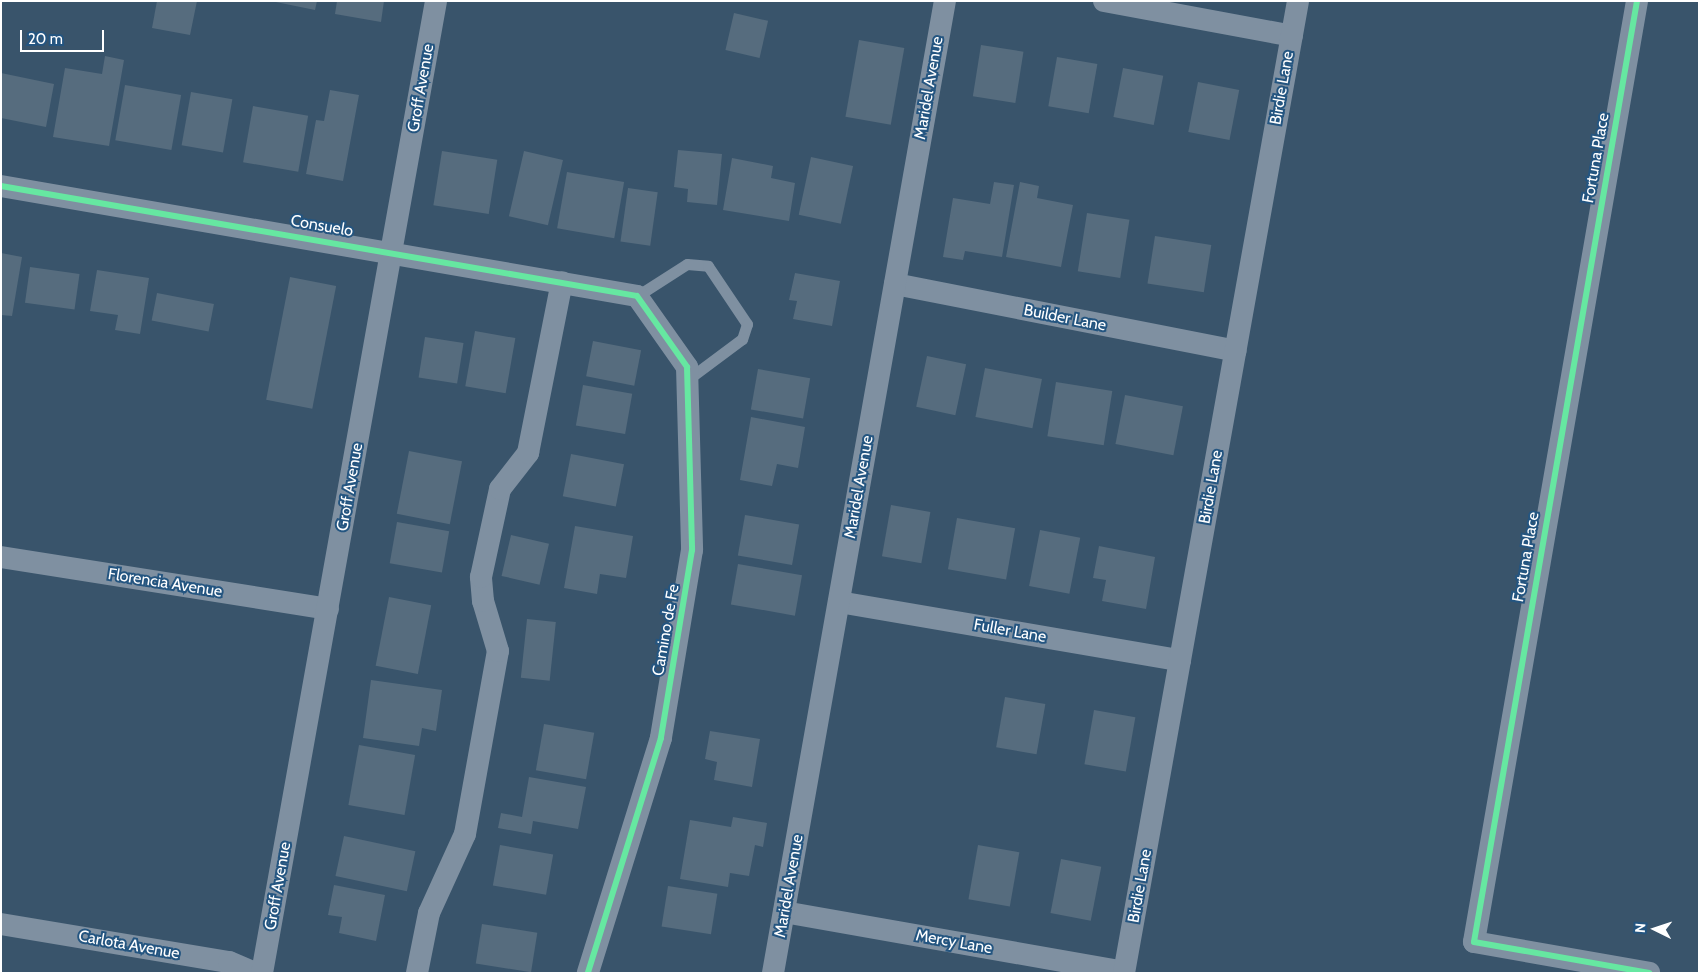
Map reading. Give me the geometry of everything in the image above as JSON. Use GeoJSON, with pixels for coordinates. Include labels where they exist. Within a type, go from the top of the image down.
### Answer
{"type":"FeatureCollection","features":[{"type":"Feature","properties":{"kind":"street","name":"Groff Avenue"},"geometry":{"type":"LineString","coordinates":[[262,973],[436,1]]}},
{"type":"Feature","properties":{"kind":"street","name":"Maridel Avenue"},"geometry":{"type":"LineString","coordinates":[[774,973],[945,1]]}},
{"type":"Feature","properties":{"kind":"street"},"geometry":{"type":"LineString","coordinates":[[1104,1],[1292,36]]}},
{"type":"Feature","properties":{"kind":"street","name":"Birdie Lane"},"geometry":{"type":"LineString","coordinates":[[1124,972],[1298,1]]}},
{"type":"Feature","properties":{"kind":"street","name":"Fortuna Place"},"geometry":{"type":"LineString","coordinates":[[1637,1],[1474,942],[1649,973]]}},
{"type":"Feature","properties":{"kind":"street","name":"Consuelo"},"geometry":{"type":"LineString","coordinates":[[1,186],[392,252],[637,296]]}},
{"type":"Feature","properties":{"kind":"street"},"geometry":{"type":"LineString","coordinates":[[416,973],[429,913],[465,834],[498,651],[483,601],[481,576],[500,489],[528,453],[562,282]]}},
{"type":"Feature","properties":{"kind":"street","name":"Builder Lane"},"geometry":{"type":"LineString","coordinates":[[895,284],[1235,351]]}},
{"type":"Feature","properties":{"kind":"street","name":"Camino de Fe"},"geometry":{"type":"LineString","coordinates":[[588,973],[661,738],[692,550],[686,367],[637,296]]}},
{"type":"Feature","properties":{"kind":"street","name":"Florencia Avenue"},"geometry":{"type":"LineString","coordinates":[[1,557],[328,609]]}},
{"type":"Feature","properties":{"kind":"street","name":"Fuller Lane"},"geometry":{"type":"LineString","coordinates":[[839,602],[1180,660]]}},
{"type":"Feature","properties":{"kind":"street","name":"Mercy Lane"},"geometry":{"type":"LineString","coordinates":[[784,912],[1124,972]]}},
{"type":"Feature","properties":{"kind":"street","name":"Carlota Avenue"},"geometry":{"type":"LineString","coordinates":[[1,924],[229,962],[255,973]]}},
{"type":"Feature","properties":{"kind":"lane"},"geometry":{"type":"LineString","coordinates":[[637,296],[687,264],[708,266],[746,324],[742,339],[687,380]]}},
{"type":"Feature","properties":{"kind":"building"},"geometry":{"type":"Polygon","coordinates":[[[157,1],[197,1],[190,35],[152,28],[157,1]]]}},
{"type":"Feature","properties":{"kind":"building"},"geometry":{"type":"Polygon","coordinates":[[[271,1],[317,1],[315,10],[271,1]]]}},
{"type":"Feature","properties":{"kind":"building"},"geometry":{"type":"Polygon","coordinates":[[[337,1],[384,1],[381,22],[335,14],[337,1]]]}},
{"type":"Feature","properties":{"kind":"building"},"geometry":{"type":"Polygon","coordinates":[[[734,13],[768,21],[760,58],[725,50],[734,13]]]}},
{"type":"Feature","properties":{"kind":"building"},"geometry":{"type":"Polygon","coordinates":[[[859,40],[904,48],[891,125],[845,117],[859,40]]]}},
{"type":"Feature","properties":{"kind":"building"},"geometry":{"type":"Polygon","coordinates":[[[981,45],[1023,52],[1015,103],[973,96],[981,45]]]}},
{"type":"Feature","properties":{"kind":"building"},"geometry":{"type":"Polygon","coordinates":[[[105,56],[124,60],[109,146],[53,137],[65,68],[102,74],[105,56]]]}},
{"type":"Feature","properties":{"kind":"building"},"geometry":{"type":"Polygon","coordinates":[[[1057,57],[1097,64],[1089,113],[1048,106],[1057,57]]]}},
{"type":"Feature","properties":{"kind":"building"},"geometry":{"type":"Polygon","coordinates":[[[1123,68],[1163,76],[1154,125],[1113,117],[1123,68]]]}},
{"type":"Feature","properties":{"kind":"building"},"geometry":{"type":"Polygon","coordinates":[[[1,73],[54,84],[46,127],[1,118],[1,73]]]}},
{"type":"Feature","properties":{"kind":"building"},"geometry":{"type":"Polygon","coordinates":[[[1198,82],[1239,90],[1229,140],[1188,132],[1198,82]]]}},
{"type":"Feature","properties":{"kind":"building"},"geometry":{"type":"Polygon","coordinates":[[[125,85],[181,95],[171,150],[115,140],[125,85]]]}},
{"type":"Feature","properties":{"kind":"building"},"geometry":{"type":"Polygon","coordinates":[[[330,90],[359,95],[343,181],[306,174],[316,120],[324,121],[330,90]]]}},
{"type":"Feature","properties":{"kind":"building"},"geometry":{"type":"Polygon","coordinates":[[[191,92],[232,99],[223,152],[182,145],[191,92]]]}},
{"type":"Feature","properties":{"kind":"building"},"geometry":{"type":"Polygon","coordinates":[[[253,106],[308,116],[298,172],[243,162],[253,106]]]}},
{"type":"Feature","properties":{"kind":"building"},"geometry":{"type":"Polygon","coordinates":[[[678,150],[722,154],[717,205],[687,202],[688,189],[674,187],[678,150]]]}},
{"type":"Feature","properties":{"kind":"building"},"geometry":{"type":"Polygon","coordinates":[[[442,151],[497,160],[489,214],[433,205],[442,151]]]}},
{"type":"Feature","properties":{"kind":"building"},"geometry":{"type":"Polygon","coordinates":[[[524,151],[563,160],[548,225],[509,216],[524,151]]]}},
{"type":"Feature","properties":{"kind":"building"},"geometry":{"type":"Polygon","coordinates":[[[811,157],[853,166],[841,224],[799,215],[811,157]]]}},
{"type":"Feature","properties":{"kind":"building"},"geometry":{"type":"Polygon","coordinates":[[[732,158],[773,166],[771,178],[795,183],[789,221],[723,210],[732,158]]]}},
{"type":"Feature","properties":{"kind":"building"},"geometry":{"type":"Polygon","coordinates":[[[567,172],[624,182],[614,238],[557,228],[567,172]]]}},
{"type":"Feature","properties":{"kind":"building"},"geometry":{"type":"Polygon","coordinates":[[[994,182],[1014,185],[1002,257],[965,251],[963,260],[943,257],[953,198],[990,204],[994,182]]]}},
{"type":"Feature","properties":{"kind":"building"},"geometry":{"type":"Polygon","coordinates":[[[1020,182],[1039,186],[1037,198],[1073,205],[1061,267],[1006,257],[1020,182]]]}},
{"type":"Feature","properties":{"kind":"building"},"geometry":{"type":"Polygon","coordinates":[[[628,188],[658,192],[650,246],[620,241],[628,188]]]}},
{"type":"Feature","properties":{"kind":"building"},"geometry":{"type":"Polygon","coordinates":[[[1087,213],[1129,220],[1120,278],[1078,271],[1087,213]]]}},
{"type":"Feature","properties":{"kind":"building"},"geometry":{"type":"Polygon","coordinates":[[[1155,236],[1211,245],[1204,292],[1147,283],[1155,236]]]}},
{"type":"Feature","properties":{"kind":"building"},"geometry":{"type":"Polygon","coordinates":[[[1,253],[22,257],[12,316],[1,315],[1,253]]]}},
{"type":"Feature","properties":{"kind":"building"},"geometry":{"type":"Polygon","coordinates":[[[30,267],[80,274],[75,310],[25,303],[30,267]]]}},
{"type":"Feature","properties":{"kind":"building"},"geometry":{"type":"Polygon","coordinates":[[[97,270],[149,278],[140,334],[115,330],[118,315],[90,311],[97,270]]]}},
{"type":"Feature","properties":{"kind":"building"},"geometry":{"type":"Polygon","coordinates":[[[795,273],[840,281],[832,326],[793,319],[797,301],[789,300],[795,273]]]}},
{"type":"Feature","properties":{"kind":"building"},"geometry":{"type":"Polygon","coordinates":[[[290,277],[336,286],[312,409],[266,400],[290,277]]]}},
{"type":"Feature","properties":{"kind":"building"},"geometry":{"type":"Polygon","coordinates":[[[157,293],[214,304],[209,332],[152,320],[157,293]]]}},
{"type":"Feature","properties":{"kind":"building"},"geometry":{"type":"Polygon","coordinates":[[[475,331],[515,338],[506,393],[465,386],[475,331]]]}},
{"type":"Feature","properties":{"kind":"building"},"geometry":{"type":"Polygon","coordinates":[[[425,337],[464,343],[457,384],[419,377],[425,337]]]}},
{"type":"Feature","properties":{"kind":"building"},"geometry":{"type":"Polygon","coordinates":[[[593,341],[641,350],[634,386],[586,376],[593,341]]]}},
{"type":"Feature","properties":{"kind":"building"},"geometry":{"type":"Polygon","coordinates":[[[927,356],[966,364],[955,415],[916,407],[927,356]]]}},
{"type":"Feature","properties":{"kind":"building"},"geometry":{"type":"Polygon","coordinates":[[[985,368],[1042,379],[1032,428],[975,417],[985,368]]]}},
{"type":"Feature","properties":{"kind":"building"},"geometry":{"type":"Polygon","coordinates":[[[758,369],[810,378],[803,419],[751,409],[758,369]]]}},
{"type":"Feature","properties":{"kind":"building"},"geometry":{"type":"Polygon","coordinates":[[[1056,382],[1112,391],[1104,445],[1047,436],[1056,382]]]}},
{"type":"Feature","properties":{"kind":"building"},"geometry":{"type":"Polygon","coordinates":[[[583,385],[632,394],[625,434],[576,425],[583,385]]]}},
{"type":"Feature","properties":{"kind":"building"},"geometry":{"type":"Polygon","coordinates":[[[1125,395],[1183,406],[1173,455],[1115,444],[1125,395]]]}},
{"type":"Feature","properties":{"kind":"building"},"geometry":{"type":"Polygon","coordinates":[[[751,417],[805,427],[798,468],[777,464],[772,486],[740,480],[751,417]]]}},
{"type":"Feature","properties":{"kind":"building"},"geometry":{"type":"Polygon","coordinates":[[[409,451],[462,461],[450,524],[397,514],[409,451]]]}},
{"type":"Feature","properties":{"kind":"building"},"geometry":{"type":"Polygon","coordinates":[[[571,454],[624,464],[616,507],[563,496],[571,454]]]}},
{"type":"Feature","properties":{"kind":"building"},"geometry":{"type":"Polygon","coordinates":[[[891,505],[930,512],[921,563],[882,556],[891,505]]]}},
{"type":"Feature","properties":{"kind":"building"},"geometry":{"type":"Polygon","coordinates":[[[745,515],[799,525],[792,565],[738,555],[745,515]]]}},
{"type":"Feature","properties":{"kind":"building"},"geometry":{"type":"Polygon","coordinates":[[[957,518],[1015,528],[1006,579],[948,569],[957,518]]]}},
{"type":"Feature","properties":{"kind":"building"},"geometry":{"type":"Polygon","coordinates":[[[397,522],[449,531],[442,573],[390,563],[397,522]]]}},
{"type":"Feature","properties":{"kind":"building"},"geometry":{"type":"Polygon","coordinates":[[[575,526],[633,536],[626,578],[600,574],[597,594],[564,588],[575,526]]]}},
{"type":"Feature","properties":{"kind":"building"},"geometry":{"type":"Polygon","coordinates":[[[1040,530],[1080,538],[1069,594],[1029,586],[1040,530]]]}},
{"type":"Feature","properties":{"kind":"building"},"geometry":{"type":"Polygon","coordinates":[[[511,535],[549,544],[540,585],[502,576],[511,535]]]}},
{"type":"Feature","properties":{"kind":"building"},"geometry":{"type":"Polygon","coordinates":[[[1099,546],[1155,557],[1146,609],[1102,601],[1106,580],[1093,578],[1099,546]]]}},
{"type":"Feature","properties":{"kind":"building"},"geometry":{"type":"Polygon","coordinates":[[[738,564],[802,575],[795,616],[731,604],[738,564]]]}},
{"type":"Feature","properties":{"kind":"building"},"geometry":{"type":"Polygon","coordinates":[[[389,597],[431,605],[418,674],[376,666],[389,597]]]}},
{"type":"Feature","properties":{"kind":"building"},"geometry":{"type":"Polygon","coordinates":[[[527,619],[556,622],[550,681],[521,678],[527,619]]]}},
{"type":"Feature","properties":{"kind":"building"},"geometry":{"type":"Polygon","coordinates":[[[371,680],[442,690],[436,731],[422,728],[419,746],[363,738],[371,680]]]}},
{"type":"Feature","properties":{"kind":"building"},"geometry":{"type":"Polygon","coordinates":[[[1005,697],[1045,704],[1037,754],[996,747],[1005,697]]]}},
{"type":"Feature","properties":{"kind":"building"},"geometry":{"type":"Polygon","coordinates":[[[1094,710],[1135,717],[1126,771],[1084,764],[1094,710]]]}},
{"type":"Feature","properties":{"kind":"building"},"geometry":{"type":"Polygon","coordinates":[[[544,724],[594,733],[586,779],[536,770],[544,724]]]}},
{"type":"Feature","properties":{"kind":"building"},"geometry":{"type":"Polygon","coordinates":[[[710,731],[760,739],[752,787],[714,780],[717,762],[705,759],[710,731]]]}},
{"type":"Feature","properties":{"kind":"building"},"geometry":{"type":"Polygon","coordinates":[[[359,745],[415,755],[405,815],[348,805],[359,745]]]}},
{"type":"Feature","properties":{"kind":"building"},"geometry":{"type":"Polygon","coordinates":[[[529,777],[586,787],[578,829],[533,821],[531,834],[498,828],[501,813],[522,817],[529,777]]]}},
{"type":"Feature","properties":{"kind":"building"},"geometry":{"type":"Polygon","coordinates":[[[733,817],[767,823],[763,847],[755,845],[749,876],[730,873],[728,887],[680,879],[690,820],[731,827],[733,817]]]}},
{"type":"Feature","properties":{"kind":"building"},"geometry":{"type":"Polygon","coordinates":[[[344,836],[415,851],[407,891],[335,876],[344,836]]]}},
{"type":"Feature","properties":{"kind":"building"},"geometry":{"type":"Polygon","coordinates":[[[500,845],[553,854],[546,895],[493,885],[500,845]]]}},
{"type":"Feature","properties":{"kind":"building"},"geometry":{"type":"Polygon","coordinates":[[[978,845],[1019,852],[1010,906],[968,899],[978,845]]]}},
{"type":"Feature","properties":{"kind":"building"},"geometry":{"type":"Polygon","coordinates":[[[1061,859],[1101,867],[1091,921],[1051,913],[1061,859]]]}},
{"type":"Feature","properties":{"kind":"building"},"geometry":{"type":"Polygon","coordinates":[[[334,885],[385,895],[376,941],[339,933],[342,917],[328,915],[334,885]]]}},
{"type":"Feature","properties":{"kind":"building"},"geometry":{"type":"Polygon","coordinates":[[[668,886],[717,894],[711,934],[662,926],[668,886]]]}},
{"type":"Feature","properties":{"kind":"building"},"geometry":{"type":"Polygon","coordinates":[[[482,924],[537,933],[531,972],[476,964],[482,924]]]}},
{"type":"Feature","properties":{"kind":"cycle path"},"geometry":{"type":"LineString","coordinates":[[1637,1],[1474,942],[1649,973]]}},
{"type":"Feature","properties":{"kind":"cycle path"},"geometry":{"type":"LineString","coordinates":[[1,186],[637,296],[687,367],[692,550],[661,738],[588,973]]}}]}
